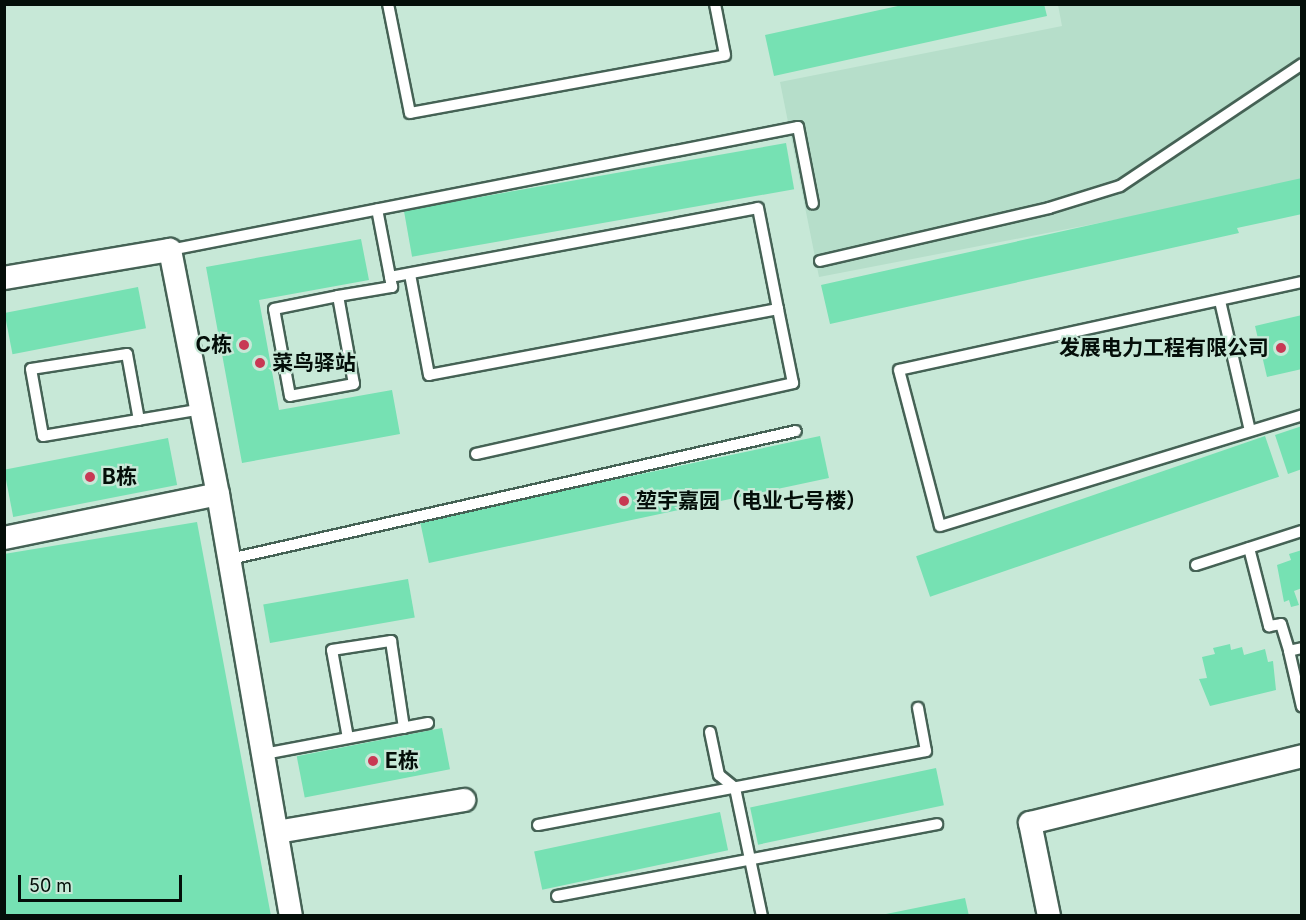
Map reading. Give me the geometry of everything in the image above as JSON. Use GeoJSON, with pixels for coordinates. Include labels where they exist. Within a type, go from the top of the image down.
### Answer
{"type":"FeatureCollection","features":[{"type":"Feature","properties":{"kind":"street"},"geometry":{"type":"LineString","coordinates":[[4,278],[170,250],[219,494],[291,915]]}},
{"type":"Feature","properties":{"kind":"street"},"geometry":{"type":"LineString","coordinates":[[4,538],[219,494]]}},
{"type":"Feature","properties":{"kind":"street"},"geometry":{"type":"LineString","coordinates":[[1049,915],[1030,823],[1302,756]]}},
{"type":"Feature","properties":{"kind":"street"},"geometry":{"type":"LineString","coordinates":[[277,831],[464,800]]}},
{"type":"Feature","properties":{"kind":"lane"},"geometry":{"type":"LineString","coordinates":[[388,4],[410,113],[725,55],[715,4]]}},
{"type":"Feature","properties":{"kind":"lane"},"geometry":{"type":"LineString","coordinates":[[820,261],[1049,208],[1120,186],[1302,64]]}},
{"type":"Feature","properties":{"kind":"lane"},"geometry":{"type":"LineString","coordinates":[[170,250],[798,127],[813,204]]}},
{"type":"Feature","properties":{"kind":"lane"},"geometry":{"type":"LineString","coordinates":[[390,277],[758,208],[793,383],[476,454]]}},
{"type":"Feature","properties":{"kind":"lane"},"geometry":{"type":"LineString","coordinates":[[338,296],[354,384],[290,396],[274,309],[338,296],[392,287],[377,209]]}},
{"type":"Feature","properties":{"kind":"lane"},"geometry":{"type":"LineString","coordinates":[[410,274],[429,375],[778,309]]}},
{"type":"Feature","properties":{"kind":"lane"},"geometry":{"type":"LineString","coordinates":[[1302,282],[899,370],[940,526],[1302,415]]}},
{"type":"Feature","properties":{"kind":"lane"},"geometry":{"type":"LineString","coordinates":[[1220,301],[1250,431]]}},
{"type":"Feature","properties":{"kind":"lane"},"geometry":{"type":"LineString","coordinates":[[139,420],[127,354],[31,369],[43,436],[139,420],[202,409]]}},
{"type":"Feature","properties":{"kind":"lane"},"geometry":{"type":"LineString","coordinates":[[230,559],[796,431]]}},
{"type":"Feature","properties":{"kind":"lane"},"geometry":{"type":"LineString","coordinates":[[1196,565],[1302,531]]}},
{"type":"Feature","properties":{"kind":"lane"},"geometry":{"type":"LineString","coordinates":[[1249,548],[1269,626],[1281,624],[1302,707]]}},
{"type":"Feature","properties":{"kind":"lane"},"geometry":{"type":"LineString","coordinates":[[348,738],[332,650],[391,641],[404,728]]}},
{"type":"Feature","properties":{"kind":"lane"},"geometry":{"type":"LineString","coordinates":[[1288,651],[1302,648]]}},
{"type":"Feature","properties":{"kind":"lane"},"geometry":{"type":"LineString","coordinates":[[538,825],[926,751],[918,708]]}},
{"type":"Feature","properties":{"kind":"lane"},"geometry":{"type":"LineString","coordinates":[[264,754],[428,723]]}},
{"type":"Feature","properties":{"kind":"lane"},"geometry":{"type":"LineString","coordinates":[[710,732],[719,775],[735,788],[762,915]]}},
{"type":"Feature","properties":{"kind":"lane"},"geometry":{"type":"LineString","coordinates":[[556,896],[937,824]]}},
{"type":"Feature","properties":{"kind":"shaded area"},"geometry":{"type":"Polygon","coordinates":[[[1058,5],[1301,5],[1301,184],[819,277],[780,82],[1062,26],[1058,5]]]}},
{"type":"Feature","properties":{"kind":"building"},"geometry":{"type":"Polygon","coordinates":[[[907,4],[1044,4],[1047,16],[774,76],[765,35],[907,4]]]}},
{"type":"Feature","properties":{"kind":"building"},"geometry":{"type":"Polygon","coordinates":[[[786,143],[794,189],[412,257],[404,210],[786,143]]]}},
{"type":"Feature","properties":{"kind":"building"},"geometry":{"type":"Polygon","coordinates":[[[1302,178],[1302,214],[1237,228],[1239,233],[830,324],[821,285],[1302,178]]]}},
{"type":"Feature","properties":{"kind":"building","name":"C栋"},"geometry":{"type":"Polygon","coordinates":[[[361,239],[369,280],[259,300],[279,410],[392,390],[400,434],[242,463],[206,267],[361,239]]]}},
{"type":"Feature","properties":{"kind":"building"},"geometry":{"type":"Polygon","coordinates":[[[138,287],[146,328],[13,354],[4,313],[138,287]]]}},
{"type":"Feature","properties":{"kind":"building","name":"发展电力工程有限公司"},"geometry":{"type":"Polygon","coordinates":[[[1302,315],[1302,369],[1267,377],[1255,326],[1302,315]]]}},
{"type":"Feature","properties":{"kind":"building"},"geometry":{"type":"Polygon","coordinates":[[[1302,426],[1302,469],[1288,474],[1275,435],[1302,426]]]}},
{"type":"Feature","properties":{"kind":"building","name":"堃宇嘉园（电业七号楼）"},"geometry":{"type":"Polygon","coordinates":[[[820,436],[829,478],[429,563],[420,521],[820,436]]]}},
{"type":"Feature","properties":{"kind":"building"},"geometry":{"type":"Polygon","coordinates":[[[1265,436],[1279,477],[930,597],[916,556],[1265,436]]]}},
{"type":"Feature","properties":{"kind":"building","name":"B栋"},"geometry":{"type":"Polygon","coordinates":[[[168,438],[177,485],[13,517],[4,470],[168,438]]]}},
{"type":"Feature","properties":{"kind":"building"},"geometry":{"type":"Polygon","coordinates":[[[197,522],[271,916],[5,916],[4,554],[197,522]]]}},
{"type":"Feature","properties":{"kind":"building"},"geometry":{"type":"Polygon","coordinates":[[[1302,550],[1302,588],[1294,591],[1299,605],[1291,607],[1289,600],[1284,602],[1277,565],[1291,560],[1289,554],[1302,550]]]}},
{"type":"Feature","properties":{"kind":"building"},"geometry":{"type":"Polygon","coordinates":[[[408,579],[415,617],[270,643],[263,605],[408,579]]]}},
{"type":"Feature","properties":{"kind":"building"},"geometry":{"type":"Polygon","coordinates":[[[1230,644],[1231,650],[1242,647],[1244,655],[1265,649],[1268,662],[1273,661],[1276,690],[1210,706],[1199,679],[1207,678],[1202,657],[1215,654],[1213,648],[1230,644]]]}},
{"type":"Feature","properties":{"kind":"building","name":"E栋"},"geometry":{"type":"Polygon","coordinates":[[[442,728],[450,769],[305,797],[297,756],[442,728]]]}},
{"type":"Feature","properties":{"kind":"building"},"geometry":{"type":"Polygon","coordinates":[[[936,768],[944,805],[758,845],[750,808],[936,768]]]}},
{"type":"Feature","properties":{"kind":"building"},"geometry":{"type":"Polygon","coordinates":[[[720,812],[728,850],[542,890],[534,852],[720,812]]]}},
{"type":"Feature","properties":{"kind":"building"},"geometry":{"type":"Polygon","coordinates":[[[965,898],[969,916],[887,916],[886,914],[965,898]]]}},
{"type":"Feature","properties":{"kind":"place","name":"C栋"},"geometry":{"type":"Point","coordinates":[244,345]}},
{"type":"Feature","properties":{"kind":"place","name":"发展电力工程有限公司"},"geometry":{"type":"Point","coordinates":[1281,348]}},
{"type":"Feature","properties":{"kind":"place","name":"菜鸟驿站"},"geometry":{"type":"Point","coordinates":[260,363]}},
{"type":"Feature","properties":{"kind":"place","name":"B栋"},"geometry":{"type":"Point","coordinates":[90,477]}},
{"type":"Feature","properties":{"kind":"place","name":"堃宇嘉园（电业七号楼）"},"geometry":{"type":"Point","coordinates":[624,501]}},
{"type":"Feature","properties":{"kind":"place","name":"E栋"},"geometry":{"type":"Point","coordinates":[373,761]}}]}
